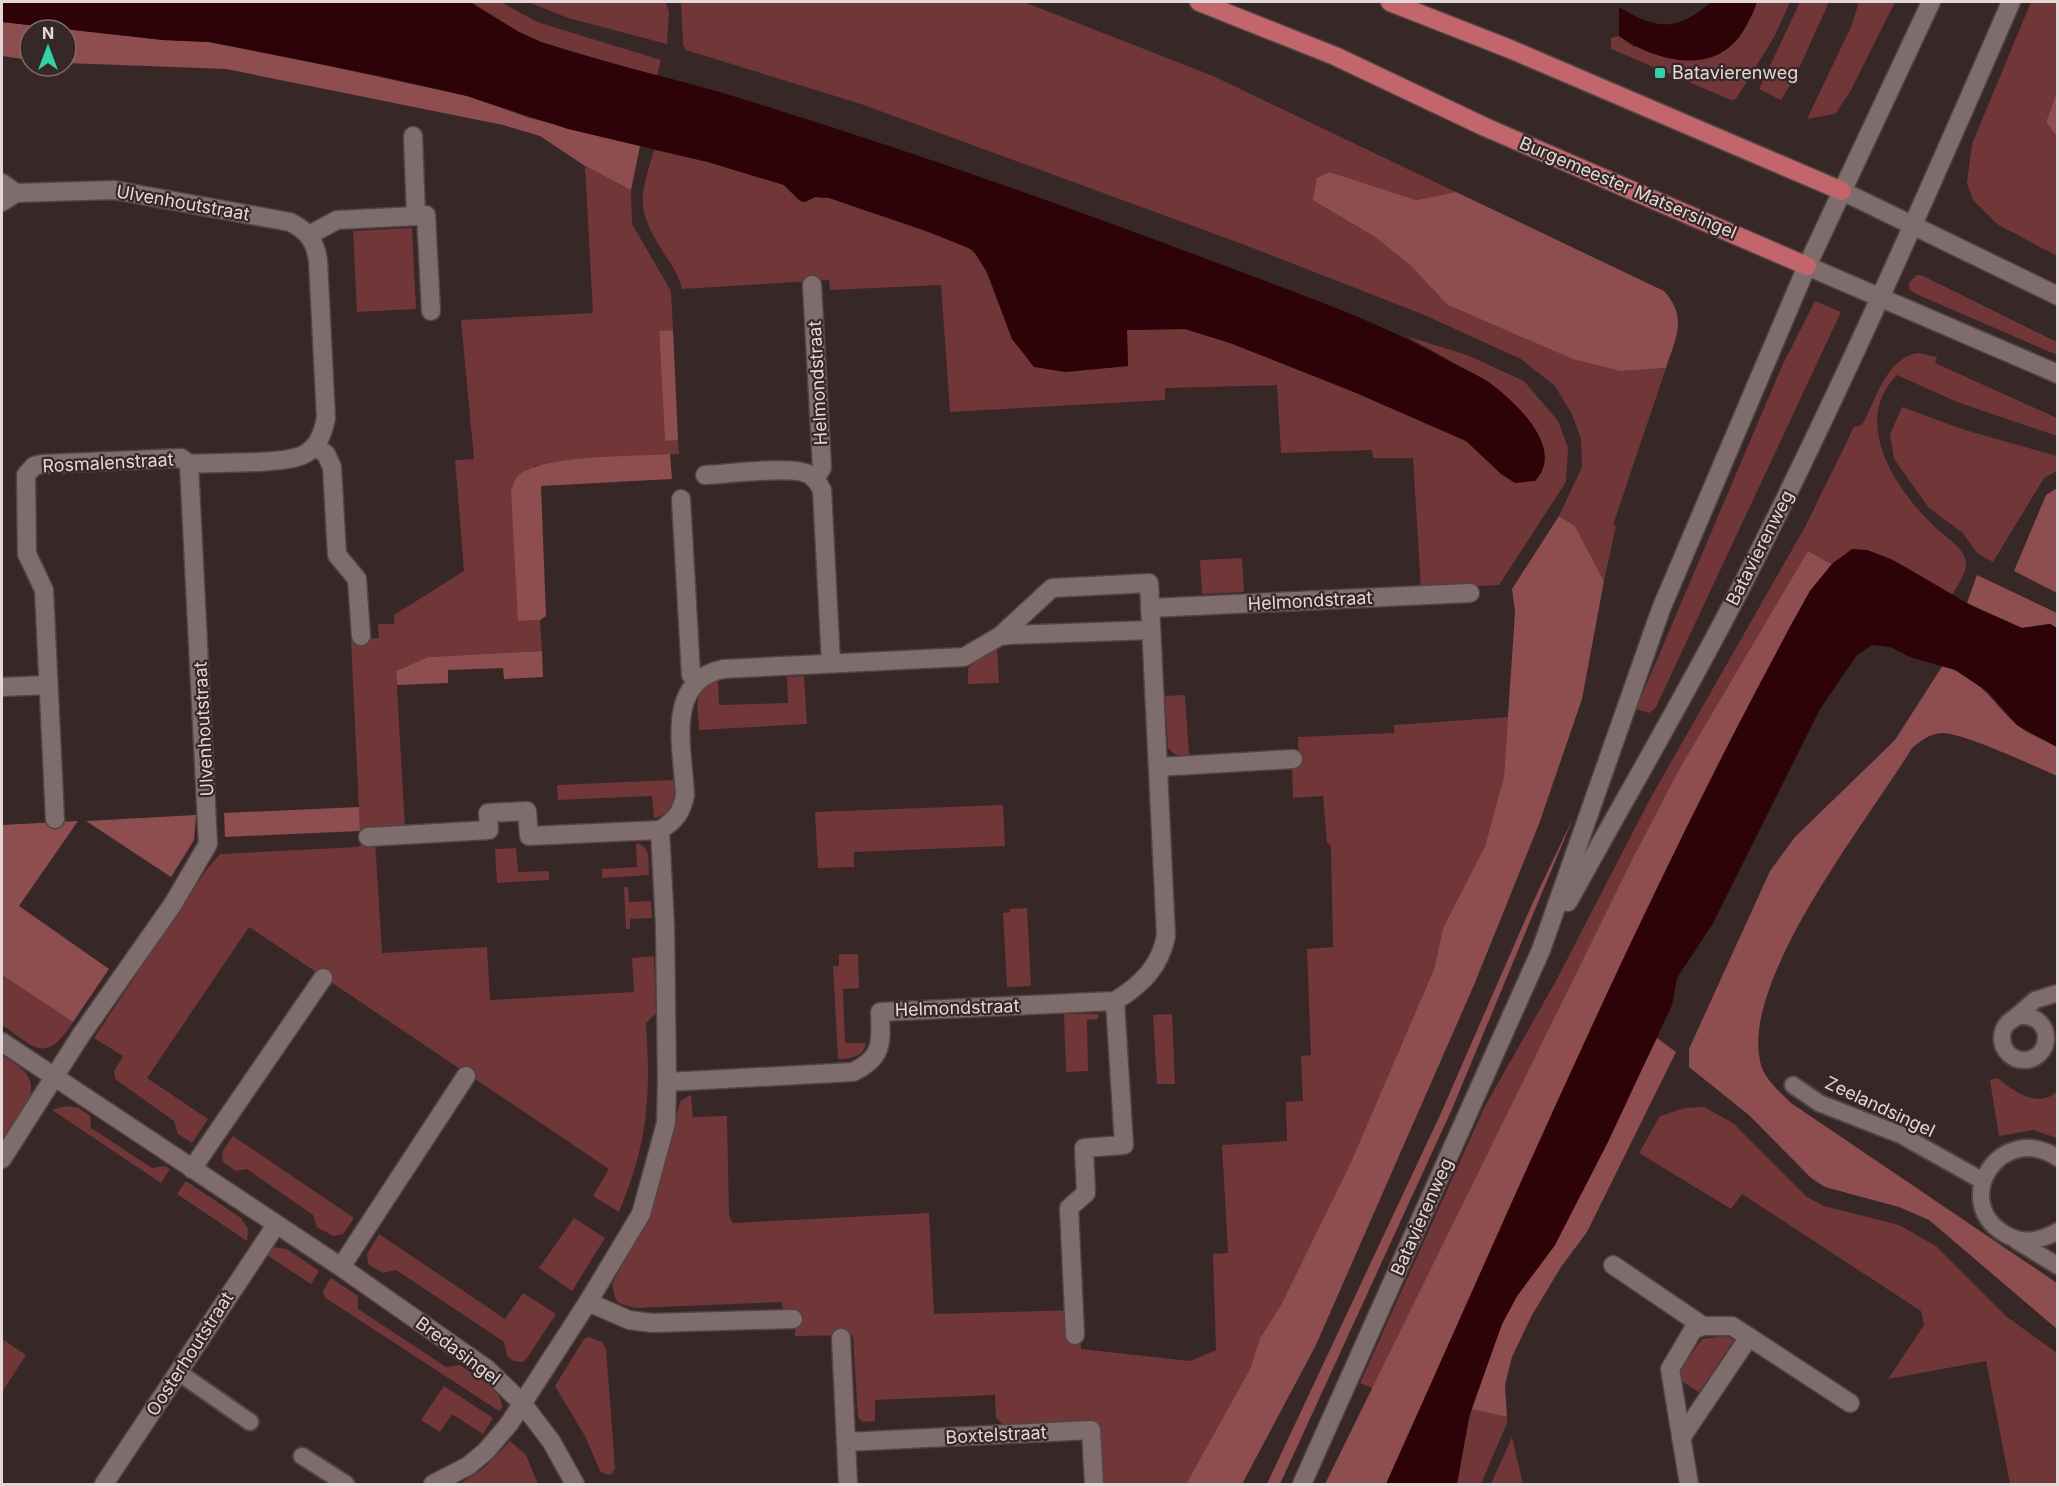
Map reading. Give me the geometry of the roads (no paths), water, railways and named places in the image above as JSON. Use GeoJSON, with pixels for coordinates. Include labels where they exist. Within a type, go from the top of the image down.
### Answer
{"type":"FeatureCollection","features":[{"type":"Feature","properties":{"kind":"main road","name":"Burgemeester Matsersingel"},"geometry":{"type":"LineString","coordinates":[[1199,2],[1335,56],[1485,127],[1807,266]]}},
{"type":"Feature","properties":{"kind":"main road"},"geometry":{"type":"LineString","coordinates":[[1390,2],[1510,49],[1842,191]]}},
{"type":"Feature","properties":{"kind":"street","name":"Batavierenweg"},"geometry":{"type":"LineString","coordinates":[[1302,1485],[1541,950],[1661,609],[1807,266],[1931,2]]}},
{"type":"Feature","properties":{"kind":"street","name":"Batavierenweg"},"geometry":{"type":"LineString","coordinates":[[1541,950],[1735,598],[1882,297],[2011,2]]}},
{"type":"Feature","properties":{"kind":"street"},"geometry":{"type":"LineString","coordinates":[[413,136],[416,216]]}},
{"type":"Feature","properties":{"kind":"street","name":"Ulvenhoutstraat"},"geometry":{"type":"LineString","coordinates":[[6,193],[114,190],[290,222],[309,235]]}},
{"type":"Feature","properties":{"kind":"street"},"geometry":{"type":"LineString","coordinates":[[1842,191],[2058,296]]}},
{"type":"Feature","properties":{"kind":"street"},"geometry":{"type":"LineString","coordinates":[[189,464],[287,459],[307,453],[315,446],[323,433],[326,418],[318,260],[309,235],[337,220],[426,215],[431,310]]}},
{"type":"Feature","properties":{"kind":"street","name":"Burgemeester Matsersingel"},"geometry":{"type":"LineString","coordinates":[[1807,266],[2058,374]]}},
{"type":"Feature","properties":{"kind":"street","name":"Helmondstraat"},"geometry":{"type":"LineString","coordinates":[[812,285],[822,468],[815,478],[822,490],[831,663]]}},
{"type":"Feature","properties":{"kind":"street"},"geometry":{"type":"LineString","coordinates":[[315,446],[326,454],[332,467],[337,555],[357,579],[361,636]]}},
{"type":"Feature","properties":{"kind":"street","name":"Rosmalenstraat"},"geometry":{"type":"LineString","coordinates":[[55,819],[44,590],[27,554],[25,482],[29,470],[42,464],[181,458],[189,464]]}},
{"type":"Feature","properties":{"kind":"street","name":"Ulvenhoutstraat"},"geometry":{"type":"LineString","coordinates":[[2,1159],[81,1035],[173,904],[208,844],[189,464]]}},
{"type":"Feature","properties":{"kind":"street"},"geometry":{"type":"LineString","coordinates":[[705,475],[790,471],[806,473],[815,478]]}},
{"type":"Feature","properties":{"kind":"street"},"geometry":{"type":"LineString","coordinates":[[681,499],[691,675],[696,681]]}},
{"type":"Feature","properties":{"kind":"street"},"geometry":{"type":"LineString","coordinates":[[368,837],[489,830],[488,813],[527,811],[529,836],[660,830],[673,822],[682,809],[685,795],[681,717],[687,693],[707,672],[723,669],[963,657],[1000,636],[1052,588],[1149,583],[1166,936],[1156,965],[1133,990],[1115,1001],[1124,1145],[1084,1148],[1086,1193],[1069,1208],[1075,1335]]}},
{"type":"Feature","properties":{"kind":"street","name":"Helmondstraat"},"geometry":{"type":"LineString","coordinates":[[1150,608],[1470,594]]}},
{"type":"Feature","properties":{"kind":"street"},"geometry":{"type":"LineString","coordinates":[[1000,636],[1151,630]]}},
{"type":"Feature","properties":{"kind":"street"},"geometry":{"type":"LineString","coordinates":[[2,687],[48,685]]}},
{"type":"Feature","properties":{"kind":"street"},"geometry":{"type":"LineString","coordinates":[[1158,766],[1293,759]]}},
{"type":"Feature","properties":{"kind":"street"},"geometry":{"type":"LineString","coordinates":[[433,1485],[468,1466],[486,1451],[522,1403],[588,1302],[641,1214],[666,1124],[665,926],[660,830]]}},
{"type":"Feature","properties":{"kind":"street"},"geometry":{"type":"LineString","coordinates":[[192,1169],[323,978]]}},
{"type":"Feature","properties":{"kind":"street","name":"Helmondstraat"},"geometry":{"type":"LineString","coordinates":[[667,1082],[853,1072],[868,1065],[877,1054],[881,1040],[880,1012],[1115,1001]]}},
{"type":"Feature","properties":{"kind":"street","name":"Bredasingel"},"geometry":{"type":"LineString","coordinates":[[2,1042],[341,1267],[487,1370],[522,1403],[551,1441],[575,1485]]}},
{"type":"Feature","properties":{"kind":"street"},"geometry":{"type":"LineString","coordinates":[[341,1267],[466,1076]]}},
{"type":"Feature","properties":{"kind":"street","name":"Oosterhoutstraat"},"geometry":{"type":"LineString","coordinates":[[104,1485],[276,1224]]}},
{"type":"Feature","properties":{"kind":"street"},"geometry":{"type":"LineString","coordinates":[[1613,1265],[1703,1326]]}},
{"type":"Feature","properties":{"kind":"street"},"geometry":{"type":"LineString","coordinates":[[588,1302],[629,1320],[652,1323],[793,1319]]}},
{"type":"Feature","properties":{"kind":"street"},"geometry":{"type":"LineString","coordinates":[[1689,1484],[1670,1370],[1693,1330],[1703,1326],[1732,1326],[1850,1403]]}},
{"type":"Feature","properties":{"kind":"street"},"geometry":{"type":"LineString","coordinates":[[1682,1438],[1749,1337]]}},
{"type":"Feature","properties":{"kind":"street"},"geometry":{"type":"LineString","coordinates":[[841,1338],[848,1485]]}},
{"type":"Feature","properties":{"kind":"street","name":"Boxtelstraat"},"geometry":{"type":"LineString","coordinates":[[846,1442],[1091,1430],[1094,1485]]}},
{"type":"Feature","properties":{"kind":"lane"},"geometry":{"type":"LineString","coordinates":[[2058,993],[2035,1000],[2009,1023],[2005,1029],[2003,1043],[2015,1058],[2029,1060],[2035,1057],[2058,1032]]}},
{"type":"Feature","properties":{"kind":"lane"},"geometry":{"type":"LineString","coordinates":[[2009,1023],[2021,1017],[2036,1020],[2045,1031],[2045,1046]]}},
{"type":"Feature","properties":{"kind":"lane","name":"Zeelandsingel"},"geometry":{"type":"LineString","coordinates":[[1793,1086],[1819,1103],[1901,1135],[1983,1181]]}},
{"type":"Feature","properties":{"kind":"lane"},"geometry":{"type":"LineString","coordinates":[[2058,1158],[2048,1151],[2032,1147],[2016,1149],[2002,1155],[1990,1166],[1983,1181],[1981,1196],[1984,1212],[1993,1226],[2058,1266]]}},
{"type":"Feature","properties":{"kind":"lane"},"geometry":{"type":"LineString","coordinates":[[2013,1238],[2028,1241],[2044,1238],[2058,1231]]}},
{"type":"Feature","properties":{"kind":"lane"},"geometry":{"type":"LineString","coordinates":[[178,1372],[250,1422]]}},
{"type":"Feature","properties":{"kind":"lane"},"geometry":{"type":"LineString","coordinates":[[302,1456],[346,1485]]}},
{"type":"Feature","properties":{"kind":"place","name":"Batavierenweg"},"geometry":{"type":"Point","coordinates":[1660,73]}}]}
